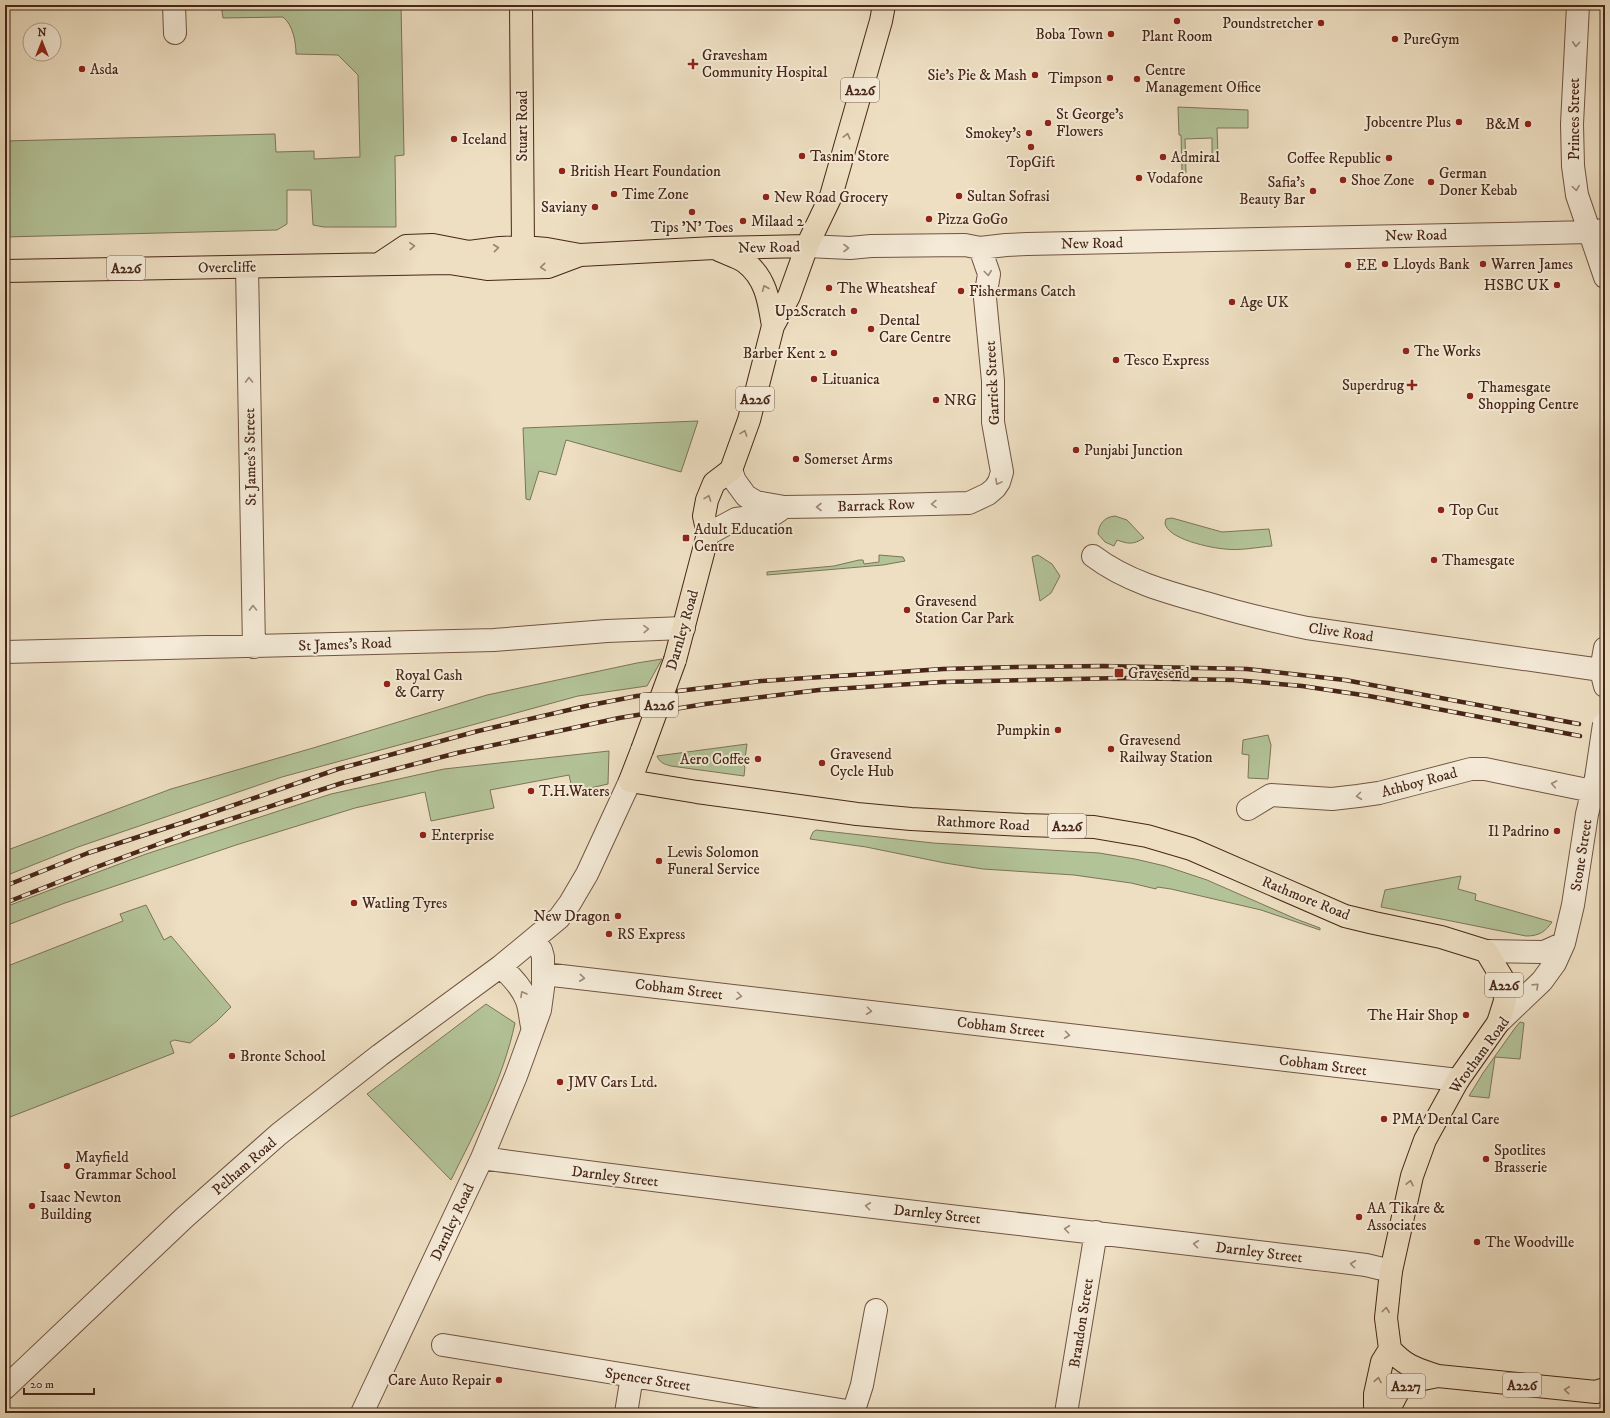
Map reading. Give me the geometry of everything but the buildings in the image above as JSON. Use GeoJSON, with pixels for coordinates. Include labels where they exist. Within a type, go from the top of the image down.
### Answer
{"type":"FeatureCollection","features":[{"type":"Feature","properties":{"kind":"main road","name":"Stuart Road"},"geometry":{"type":"LineString","coordinates":[[521,5],[523,247]]}},
{"type":"Feature","properties":{"kind":"main road","name":"A226"},"geometry":{"type":"LineString","coordinates":[[731,470],[749,420],[773,326],[789,296],[807,246],[831,196],[881,21],[884,5]]}},
{"type":"Feature","properties":{"kind":"main road"},"geometry":{"type":"LineString","coordinates":[[379,264],[406,246],[432,245],[469,252]]}},
{"type":"Feature","properties":{"kind":"main road","name":"New Road"},"geometry":{"type":"LineString","coordinates":[[523,247],[547,249],[580,255],[714,248],[807,246]]}},
{"type":"Feature","properties":{"kind":"main road","name":"Overcliffe"},"geometry":{"type":"LineString","coordinates":[[449,263],[469,252],[523,247]]}},
{"type":"Feature","properties":{"kind":"main road","name":"A226"},"geometry":{"type":"LineString","coordinates":[[714,248],[744,261],[756,272],[764,283],[768,294],[773,326]]}},
{"type":"Feature","properties":{"kind":"main road","name":"New Road"},"geometry":{"type":"LineString","coordinates":[[487,269],[548,267],[580,255]]}},
{"type":"Feature","properties":{"kind":"main road","name":"Overcliffe"},"geometry":{"type":"LineString","coordinates":[[5,271],[449,263],[487,269]]}},
{"type":"Feature","properties":{"kind":"main road","name":"Darnley Road"},"geometry":{"type":"LineString","coordinates":[[630,781],[675,660],[684,628],[708,534],[704,516],[707,500],[714,482],[731,470]]}},
{"type":"Feature","properties":{"kind":"main road","name":"Rathmore Road"},"geometry":{"type":"LineString","coordinates":[[630,781],[857,814],[919,820],[1094,827],[1147,836],[1191,849],[1345,916],[1441,938],[1486,951]]}},
{"type":"Feature","properties":{"kind":"main road","name":"A226"},"geometry":{"type":"LineString","coordinates":[[1486,951],[1504,981],[1505,1001],[1498,1023]]}},
{"type":"Feature","properties":{"kind":"main road","name":"Wrotham Road"},"geometry":{"type":"LineString","coordinates":[[1390,1349],[1386,1318],[1391,1271],[1414,1168],[1424,1140],[1458,1080],[1498,1023]]}},
{"type":"Feature","properties":{"kind":"main road","name":"A226"},"geometry":{"type":"LineString","coordinates":[[1390,1349],[1400,1360],[1414,1368],[1438,1376],[1596,1392],[1605,1389]]}},
{"type":"Feature","properties":{"kind":"main road","name":"A227"},"geometry":{"type":"LineString","coordinates":[[1375,1413],[1375,1394],[1382,1362],[1390,1349]]}},
{"type":"Feature","properties":{"kind":"main road","name":"A227"},"geometry":{"type":"LineString","coordinates":[[1387,1413],[1399,1390],[1413,1381],[1438,1376]]}},
{"type":"Feature","properties":{"kind":"street"},"geometry":{"type":"LineString","coordinates":[[174,5],[175,34]]}},
{"type":"Feature","properties":{"kind":"street","name":"Princes Street"},"geometry":{"type":"LineString","coordinates":[[1578,5],[1572,124],[1573,166],[1577,194],[1597,231]]}},
{"type":"Feature","properties":{"kind":"street"},"geometry":{"type":"LineString","coordinates":[[1597,231],[1605,278]]}},
{"type":"Feature","properties":{"kind":"street","name":"New Road"},"geometry":{"type":"LineString","coordinates":[[807,246],[850,248],[871,246],[965,245],[980,248],[1027,244],[1597,231]]}},
{"type":"Feature","properties":{"kind":"street","name":"Garrick Street"},"geometry":{"type":"LineString","coordinates":[[969,502],[988,494],[995,488],[999,482],[1002,472],[993,422],[993,381],[985,298],[989,274],[980,248]]}},
{"type":"Feature","properties":{"kind":"street","name":"St James's Street"},"geometry":{"type":"LineString","coordinates":[[247,267],[254,647]]}},
{"type":"Feature","properties":{"kind":"street","name":"Barrack Row"},"geometry":{"type":"LineString","coordinates":[[731,470],[735,481],[746,496],[756,502],[784,507],[969,502]]}},
{"type":"Feature","properties":{"kind":"street","name":"Barrack Row"},"geometry":{"type":"LineString","coordinates":[[708,534],[736,519],[774,514],[784,507]]}},
{"type":"Feature","properties":{"kind":"street","name":"Clive Road"},"geometry":{"type":"LineString","coordinates":[[1093,556],[1122,575],[1178,596],[1274,621],[1603,678]]}},
{"type":"Feature","properties":{"kind":"street","name":"St James's Road"},"geometry":{"type":"LineString","coordinates":[[5,652],[494,640],[607,631],[684,628]]}},
{"type":"Feature","properties":{"kind":"street"},"geometry":{"type":"LineString","coordinates":[[1603,678],[1605,648]]}},
{"type":"Feature","properties":{"kind":"street","name":"Stone Street"},"geometry":{"type":"LineString","coordinates":[[1564,943],[1573,905],[1587,814],[1605,722]]}},
{"type":"Feature","properties":{"kind":"street","name":"Athboy Road"},"geometry":{"type":"LineString","coordinates":[[1248,809],[1271,795],[1332,799],[1358,796],[1380,793],[1471,769],[1485,769],[1594,784]]}},
{"type":"Feature","properties":{"kind":"street","name":"Darnley Road"},"geometry":{"type":"LineString","coordinates":[[532,1028],[528,1004],[525,996],[517,984],[501,966],[559,918],[570,903],[599,850],[630,781]]}},
{"type":"Feature","properties":{"kind":"street","name":"Darnley Road"},"geometry":{"type":"LineString","coordinates":[[362,1413],[482,1158],[516,1076],[532,1028],[540,1010],[544,974],[543,955],[533,941]]}},
{"type":"Feature","properties":{"kind":"street","name":"Rathmore Road"},"geometry":{"type":"LineString","coordinates":[[1486,951],[1544,952],[1564,943]]}},
{"type":"Feature","properties":{"kind":"street","name":"Wrotham Road"},"geometry":{"type":"LineString","coordinates":[[1498,1023],[1542,981],[1555,962],[1564,943]]}},
{"type":"Feature","properties":{"kind":"street","name":"Pelham Road"},"geometry":{"type":"LineString","coordinates":[[5,1388],[184,1218],[274,1139],[380,1055],[501,966]]}},
{"type":"Feature","properties":{"kind":"street","name":"Cobham Street"},"geometry":{"type":"LineString","coordinates":[[544,974],[1458,1080]]}},
{"type":"Feature","properties":{"kind":"street","name":"Darnley Street"},"geometry":{"type":"LineString","coordinates":[[482,1158],[647,1180],[1366,1265],[1391,1271]]}},
{"type":"Feature","properties":{"kind":"street","name":"Brandon Street"},"geometry":{"type":"LineString","coordinates":[[1066,1413],[1096,1232]]}},
{"type":"Feature","properties":{"kind":"street"},"geometry":{"type":"LineString","coordinates":[[853,1412],[862,1385],[876,1310]]}},
{"type":"Feature","properties":{"kind":"street","name":"Spencer Street"},"geometry":{"type":"LineString","coordinates":[[443,1345],[853,1412]]}},
{"type":"Feature","properties":{"kind":"street"},"geometry":{"type":"LineString","coordinates":[[626,1413],[632,1376]]}},
{"type":"Feature","properties":{"kind":"green space"},"geometry":{"type":"Polygon","coordinates":[[[221,5],[401,5],[404,155],[395,156],[396,227],[324,227],[313,225],[311,190],[287,190],[287,224],[277,230],[5,237],[5,141],[275,134],[276,152],[314,151],[314,159],[360,157],[358,75],[338,55],[296,54],[292,29],[283,17],[223,18],[221,5]]]}},
{"type":"Feature","properties":{"kind":"green space"},"geometry":{"type":"Polygon","coordinates":[[[1178,107],[1248,110],[1248,128],[1217,128],[1218,155],[1212,155],[1212,138],[1185,139],[1186,173],[1182,173],[1181,135],[1179,135],[1178,107]]]}},
{"type":"Feature","properties":{"kind":"green space"},"geometry":{"type":"Polygon","coordinates":[[[698,421],[681,472],[566,440],[556,475],[539,471],[530,500],[526,499],[523,428],[698,421]]]}},
{"type":"Feature","properties":{"kind":"green space"},"geometry":{"type":"Polygon","coordinates":[[[1115,516],[1127,520],[1144,538],[1137,542],[1130,543],[1117,540],[1114,546],[1105,542],[1098,534],[1100,527],[1105,519],[1115,516]]]}},
{"type":"Feature","properties":{"kind":"green space"},"geometry":{"type":"Polygon","coordinates":[[[1172,518],[1222,532],[1269,529],[1272,546],[1231,549],[1200,545],[1173,534],[1165,523],[1166,519],[1172,518]]]}},
{"type":"Feature","properties":{"kind":"green space"},"geometry":{"type":"Polygon","coordinates":[[[879,555],[903,557],[905,561],[883,565],[767,575],[767,572],[834,566],[859,560],[863,560],[864,564],[879,562],[879,555]]]}},
{"type":"Feature","properties":{"kind":"green space"},"geometry":{"type":"Polygon","coordinates":[[[1038,555],[1052,564],[1060,576],[1051,593],[1040,601],[1032,557],[1038,555]]]}},
{"type":"Feature","properties":{"kind":"green space"},"geometry":{"type":"Polygon","coordinates":[[[662,659],[647,686],[578,696],[282,777],[78,847],[5,876],[5,851],[171,789],[487,695],[662,659]]]}},
{"type":"Feature","properties":{"kind":"green space"},"geometry":{"type":"Polygon","coordinates":[[[1268,735],[1271,745],[1268,779],[1248,778],[1249,755],[1242,754],[1243,740],[1268,735]]]}},
{"type":"Feature","properties":{"kind":"green space"},"geometry":{"type":"Polygon","coordinates":[[[747,744],[744,776],[671,766],[662,763],[657,756],[747,744]]]}},
{"type":"Feature","properties":{"kind":"green space"},"geometry":{"type":"Polygon","coordinates":[[[609,751],[608,784],[573,792],[569,775],[490,790],[494,808],[431,821],[425,792],[355,808],[236,845],[65,903],[5,926],[5,907],[146,854],[331,794],[444,769],[609,751]]]}},
{"type":"Feature","properties":{"kind":"green space"},"geometry":{"type":"Polygon","coordinates":[[[816,830],[933,843],[1099,853],[1135,859],[1165,866],[1207,880],[1320,928],[1320,930],[1261,910],[1171,889],[1157,887],[1156,889],[1131,883],[1074,875],[983,869],[945,863],[866,847],[810,839],[813,832],[816,830]]]}},
{"type":"Feature","properties":{"kind":"green space"},"geometry":{"type":"Polygon","coordinates":[[[1461,876],[1458,889],[1476,894],[1475,900],[1552,922],[1541,933],[1526,936],[1381,907],[1385,890],[1461,876]]]}},
{"type":"Feature","properties":{"kind":"green space"},"geometry":{"type":"Polygon","coordinates":[[[146,905],[164,940],[171,936],[231,1007],[217,1021],[190,1043],[174,1040],[170,1042],[174,1053],[5,1119],[5,967],[123,921],[120,914],[146,905]]]}},
{"type":"Feature","properties":{"kind":"green space"},"geometry":{"type":"Polygon","coordinates":[[[486,1004],[515,1023],[510,1044],[488,1104],[451,1180],[367,1094],[486,1004]]]}},
{"type":"Feature","properties":{"kind":"green space"},"geometry":{"type":"Polygon","coordinates":[[[1520,1022],[1524,1023],[1520,1059],[1495,1057],[1489,1098],[1469,1096],[1483,1073],[1520,1022]]]}},
{"type":"Feature","properties":{"kind":"railway"},"geometry":{"type":"LineString","coordinates":[[5,886],[88,853],[188,821],[338,769],[478,731],[637,696],[761,681],[943,669],[1016,667],[1103,666],[1247,669],[1345,680],[1579,724]]}},
{"type":"Feature","properties":{"kind":"railway"},"geometry":{"type":"LineString","coordinates":[[5,903],[191,832],[342,783],[457,753],[619,718],[705,704],[819,690],[942,682],[1122,678],[1235,680],[1302,686],[1369,696],[1580,736]]}},
{"type":"Feature","properties":{"kind":"place","name":"Plant Room"},"geometry":{"type":"Point","coordinates":[1177,21]}},
{"type":"Feature","properties":{"kind":"place","name":"Poundstretcher"},"geometry":{"type":"Point","coordinates":[1321,23]}},
{"type":"Feature","properties":{"kind":"place","name":"Boba Town"},"geometry":{"type":"Point","coordinates":[1111,34]}},
{"type":"Feature","properties":{"kind":"place","name":"PureGym"},"geometry":{"type":"Point","coordinates":[1395,39]}},
{"type":"Feature","properties":{"kind":"place","name":"Gravesham Community Hospital"},"geometry":{"type":"Point","coordinates":[693,64]}},
{"type":"Feature","properties":{"kind":"place","name":"Asda"},"geometry":{"type":"Point","coordinates":[82,69]}},
{"type":"Feature","properties":{"kind":"place","name":"Sie's Pie & Mash"},"geometry":{"type":"Point","coordinates":[1035,75]}},
{"type":"Feature","properties":{"kind":"place","name":"Timpson"},"geometry":{"type":"Point","coordinates":[1110,78]}},
{"type":"Feature","properties":{"kind":"place","name":"Centre Management Office"},"geometry":{"type":"Point","coordinates":[1137,79]}},
{"type":"Feature","properties":{"kind":"place","name":"Jobcentre Plus"},"geometry":{"type":"Point","coordinates":[1459,122]}},
{"type":"Feature","properties":{"kind":"place","name":"St George's Flowers"},"geometry":{"type":"Point","coordinates":[1048,123]}},
{"type":"Feature","properties":{"kind":"place","name":"B&M"},"geometry":{"type":"Point","coordinates":[1528,124]}},
{"type":"Feature","properties":{"kind":"place","name":"Smokey's"},"geometry":{"type":"Point","coordinates":[1029,133]}},
{"type":"Feature","properties":{"kind":"place","name":"Iceland"},"geometry":{"type":"Point","coordinates":[454,139]}},
{"type":"Feature","properties":{"kind":"place","name":"TopGift"},"geometry":{"type":"Point","coordinates":[1031,147]}},
{"type":"Feature","properties":{"kind":"place","name":"Tasnim Store"},"geometry":{"type":"Point","coordinates":[802,156]}},
{"type":"Feature","properties":{"kind":"place","name":"Admiral"},"geometry":{"type":"Point","coordinates":[1163,157]}},
{"type":"Feature","properties":{"kind":"place","name":"Coffee Republic"},"geometry":{"type":"Point","coordinates":[1389,158]}},
{"type":"Feature","properties":{"kind":"place","name":"British Heart Foundation"},"geometry":{"type":"Point","coordinates":[562,171]}},
{"type":"Feature","properties":{"kind":"place","name":"Vodafone"},"geometry":{"type":"Point","coordinates":[1139,178]}},
{"type":"Feature","properties":{"kind":"place","name":"Shoe Zone"},"geometry":{"type":"Point","coordinates":[1343,180]}},
{"type":"Feature","properties":{"kind":"place","name":"German Doner Kebab"},"geometry":{"type":"Point","coordinates":[1431,182]}},
{"type":"Feature","properties":{"kind":"place","name":"Safia's Beauty Bar"},"geometry":{"type":"Point","coordinates":[1313,191]}},
{"type":"Feature","properties":{"kind":"place","name":"Time Zone"},"geometry":{"type":"Point","coordinates":[614,194]}},
{"type":"Feature","properties":{"kind":"place","name":"Sultan Sofrasi"},"geometry":{"type":"Point","coordinates":[959,196]}},
{"type":"Feature","properties":{"kind":"place","name":"New Road Grocery"},"geometry":{"type":"Point","coordinates":[766,197]}},
{"type":"Feature","properties":{"kind":"place","name":"Saviany"},"geometry":{"type":"Point","coordinates":[595,207]}},
{"type":"Feature","properties":{"kind":"place","name":"Tips 'N' Toes"},"geometry":{"type":"Point","coordinates":[692,212]}},
{"type":"Feature","properties":{"kind":"place","name":"Pizza GoGo"},"geometry":{"type":"Point","coordinates":[929,219]}},
{"type":"Feature","properties":{"kind":"place","name":"Milaad 2"},"geometry":{"type":"Point","coordinates":[743,221]}},
{"type":"Feature","properties":{"kind":"place","name":"Lloyds Bank"},"geometry":{"type":"Point","coordinates":[1385,264]}},
{"type":"Feature","properties":{"kind":"place","name":"Warren James"},"geometry":{"type":"Point","coordinates":[1483,264]}},
{"type":"Feature","properties":{"kind":"place","name":"EE"},"geometry":{"type":"Point","coordinates":[1348,265]}},
{"type":"Feature","properties":{"kind":"place","name":"HSBC UK"},"geometry":{"type":"Point","coordinates":[1557,285]}},
{"type":"Feature","properties":{"kind":"place","name":"The Wheatsheaf"},"geometry":{"type":"Point","coordinates":[829,288]}},
{"type":"Feature","properties":{"kind":"place","name":"Fishermans Catch"},"geometry":{"type":"Point","coordinates":[961,291]}},
{"type":"Feature","properties":{"kind":"place","name":"Age UK"},"geometry":{"type":"Point","coordinates":[1232,302]}},
{"type":"Feature","properties":{"kind":"place","name":"Up2Scratch"},"geometry":{"type":"Point","coordinates":[854,311]}},
{"type":"Feature","properties":{"kind":"place","name":"Dental Care Centre"},"geometry":{"type":"Point","coordinates":[871,329]}},
{"type":"Feature","properties":{"kind":"place","name":"The Works"},"geometry":{"type":"Point","coordinates":[1406,351]}},
{"type":"Feature","properties":{"kind":"place","name":"Barber Kent 2"},"geometry":{"type":"Point","coordinates":[834,353]}},
{"type":"Feature","properties":{"kind":"place","name":"Tesco Express"},"geometry":{"type":"Point","coordinates":[1116,360]}},
{"type":"Feature","properties":{"kind":"place","name":"Lituanica"},"geometry":{"type":"Point","coordinates":[814,379]}},
{"type":"Feature","properties":{"kind":"place","name":"Superdrug"},"geometry":{"type":"Point","coordinates":[1412,385]}},
{"type":"Feature","properties":{"kind":"place","name":"Thamesgate Shopping Centre"},"geometry":{"type":"Point","coordinates":[1470,396]}},
{"type":"Feature","properties":{"kind":"place","name":"NRG"},"geometry":{"type":"Point","coordinates":[936,400]}},
{"type":"Feature","properties":{"kind":"place","name":"Punjabi Junction"},"geometry":{"type":"Point","coordinates":[1076,450]}},
{"type":"Feature","properties":{"kind":"place","name":"Somerset Arms"},"geometry":{"type":"Point","coordinates":[796,459]}},
{"type":"Feature","properties":{"kind":"place","name":"Top Cut"},"geometry":{"type":"Point","coordinates":[1441,510]}},
{"type":"Feature","properties":{"kind":"place","name":"Adult Education Centre"},"geometry":{"type":"Point","coordinates":[686,538]}},
{"type":"Feature","properties":{"kind":"place","name":"Thamesgate"},"geometry":{"type":"Point","coordinates":[1434,560]}},
{"type":"Feature","properties":{"kind":"place","name":"Gravesend Station Car Park"},"geometry":{"type":"Point","coordinates":[907,610]}},
{"type":"Feature","properties":{"kind":"place","name":"Gravesend"},"geometry":{"type":"Point","coordinates":[1119,673]}},
{"type":"Feature","properties":{"kind":"place","name":"Royal Cash & Carry"},"geometry":{"type":"Point","coordinates":[387,684]}},
{"type":"Feature","properties":{"kind":"place","name":"Pumpkin"},"geometry":{"type":"Point","coordinates":[1058,730]}},
{"type":"Feature","properties":{"kind":"place","name":"Gravesend Railway Station"},"geometry":{"type":"Point","coordinates":[1111,749]}},
{"type":"Feature","properties":{"kind":"place","name":"Aero Coffee"},"geometry":{"type":"Point","coordinates":[758,759]}},
{"type":"Feature","properties":{"kind":"place","name":"Gravesend Cycle Hub"},"geometry":{"type":"Point","coordinates":[822,763]}},
{"type":"Feature","properties":{"kind":"place","name":"T.H.Waters"},"geometry":{"type":"Point","coordinates":[531,791]}},
{"type":"Feature","properties":{"kind":"place","name":"Il Padrino"},"geometry":{"type":"Point","coordinates":[1557,831]}},
{"type":"Feature","properties":{"kind":"place","name":"Enterprise"},"geometry":{"type":"Point","coordinates":[423,835]}},
{"type":"Feature","properties":{"kind":"place","name":"Lewis Solomon Funeral Service"},"geometry":{"type":"Point","coordinates":[659,861]}},
{"type":"Feature","properties":{"kind":"place","name":"Watling Tyres"},"geometry":{"type":"Point","coordinates":[354,903]}},
{"type":"Feature","properties":{"kind":"place","name":"New Dragon"},"geometry":{"type":"Point","coordinates":[618,916]}},
{"type":"Feature","properties":{"kind":"place","name":"RS Express"},"geometry":{"type":"Point","coordinates":[609,934]}},
{"type":"Feature","properties":{"kind":"place","name":"The Hair Shop"},"geometry":{"type":"Point","coordinates":[1466,1015]}},
{"type":"Feature","properties":{"kind":"place","name":"Bronte School"},"geometry":{"type":"Point","coordinates":[232,1056]}},
{"type":"Feature","properties":{"kind":"place","name":"JMV Cars Ltd."},"geometry":{"type":"Point","coordinates":[560,1082]}},
{"type":"Feature","properties":{"kind":"place","name":"PMA Dental Care"},"geometry":{"type":"Point","coordinates":[1384,1119]}},
{"type":"Feature","properties":{"kind":"place","name":"Spotlites Brasserie"},"geometry":{"type":"Point","coordinates":[1486,1159]}},
{"type":"Feature","properties":{"kind":"place","name":"Mayfield Grammar School"},"geometry":{"type":"Point","coordinates":[67,1166]}},
{"type":"Feature","properties":{"kind":"place","name":"Isaac Newton Building"},"geometry":{"type":"Point","coordinates":[32,1206]}},
{"type":"Feature","properties":{"kind":"place","name":"AA Tikare & Associates"},"geometry":{"type":"Point","coordinates":[1359,1217]}},
{"type":"Feature","properties":{"kind":"place","name":"The Woodville"},"geometry":{"type":"Point","coordinates":[1477,1242]}},
{"type":"Feature","properties":{"kind":"place","name":"Care Auto Repair"},"geometry":{"type":"Point","coordinates":[499,1380]}}]}
